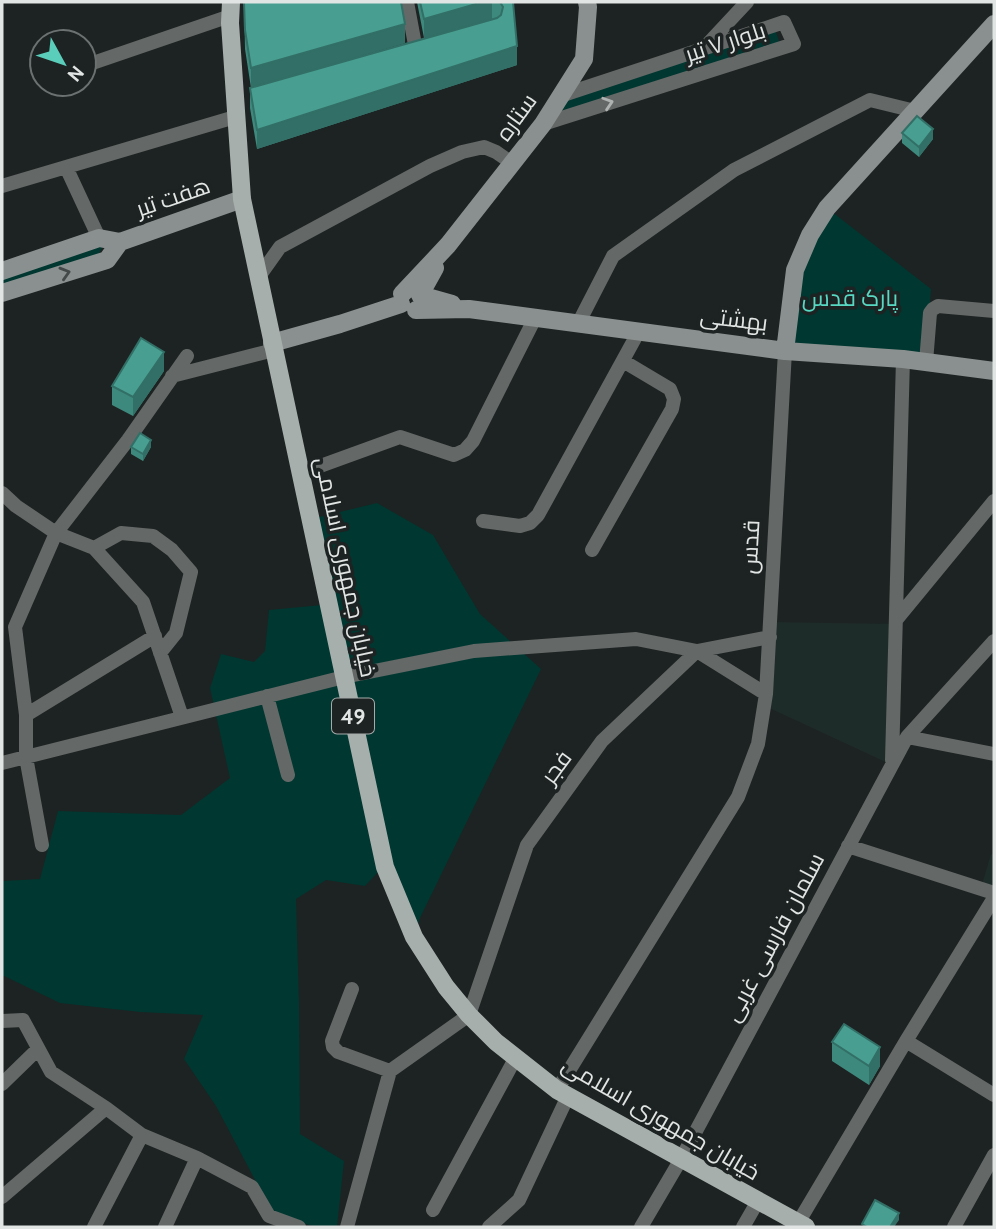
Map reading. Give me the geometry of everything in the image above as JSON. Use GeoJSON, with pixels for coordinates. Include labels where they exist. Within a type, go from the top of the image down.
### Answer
{"type":"FeatureCollection","features":[{"type":"Feature","properties":{"kind":"main road","name":"خیابان جمهوری اسلامی"},"geometry":{"type":"LineString","coordinates":[[230,9],[239,106],[242,199],[385,867],[414,937],[446,987],[469,1015],[496,1042],[562,1093],[802,1225]]}},
{"type":"Feature","properties":{"kind":"street"},"geometry":{"type":"LineString","coordinates":[[407,2],[416,50]]}},
{"type":"Feature","properties":{"kind":"street","name":"ستاره"},"geometry":{"type":"LineString","coordinates":[[410,301],[448,245],[542,124],[584,59],[587,2]]}},
{"type":"Feature","properties":{"kind":"street"},"geometry":{"type":"LineString","coordinates":[[705,48],[747,2]]}},
{"type":"Feature","properties":{"kind":"street"},"geometry":{"type":"LineString","coordinates":[[98,61],[230,9]]}},
{"type":"Feature","properties":{"kind":"street","name":"بلوار ۷ تیر"},"geometry":{"type":"LineString","coordinates":[[542,124],[794,44],[784,22],[560,96]]}},
{"type":"Feature","properties":{"kind":"street","name":"قدس"},"geometry":{"type":"LineString","coordinates":[[489,1227],[519,1200],[562,1093],[738,797],[758,744],[766,694],[785,351],[795,270],[810,235],[827,208],[994,24]]}},
{"type":"Feature","properties":{"kind":"street"},"geometry":{"type":"LineString","coordinates":[[579,324],[613,256],[734,170],[870,100],[915,111]]}},
{"type":"Feature","properties":{"kind":"street"},"geometry":{"type":"LineString","coordinates":[[2,186],[66,167],[239,106]]}},
{"type":"Feature","properties":{"kind":"street"},"geometry":{"type":"LineString","coordinates":[[258,278],[281,247],[430,166],[462,152],[484,147],[512,163]]}},
{"type":"Feature","properties":{"kind":"street"},"geometry":{"type":"LineString","coordinates":[[66,167],[99,238]]}},
{"type":"Feature","properties":{"kind":"street","name":"هفت تیر"},"geometry":{"type":"LineString","coordinates":[[120,242],[242,199]]}},
{"type":"Feature","properties":{"kind":"street"},"geometry":{"type":"LineString","coordinates":[[2,271],[99,238],[120,242],[107,260],[2,293]]}},
{"type":"Feature","properties":{"kind":"street"},"geometry":{"type":"LineString","coordinates":[[172,376],[273,347],[410,301]]}},
{"type":"Feature","properties":{"kind":"street","name":"بهشتی"},"geometry":{"type":"LineString","coordinates":[[410,301],[785,351],[903,359],[994,371]]}},
{"type":"Feature","properties":{"kind":"street"},"geometry":{"type":"LineString","coordinates":[[926,362],[930,313],[933,309],[938,306],[994,311]]}},
{"type":"Feature","properties":{"kind":"street"},"geometry":{"type":"LineString","coordinates":[[301,473],[400,437],[454,455],[465,450],[473,441],[535,318]]}},
{"type":"Feature","properties":{"kind":"street"},"geometry":{"type":"LineString","coordinates":[[483,521],[520,527],[530,523],[538,515],[639,331]]}},
{"type":"Feature","properties":{"kind":"street"},"geometry":{"type":"LineString","coordinates":[[42,845],[26,757],[26,715],[15,627],[56,533],[128,440],[187,355]]}},
{"type":"Feature","properties":{"kind":"street"},"geometry":{"type":"LineString","coordinates":[[892,765],[903,359]]}},
{"type":"Feature","properties":{"kind":"street"},"geometry":{"type":"LineString","coordinates":[[592,550],[672,409],[674,399],[670,389],[623,361]]}},
{"type":"Feature","properties":{"kind":"street"},"geometry":{"type":"LineString","coordinates":[[2,493],[16,506],[56,533],[94,548],[143,602],[182,717]]}},
{"type":"Feature","properties":{"kind":"street"},"geometry":{"type":"LineString","coordinates":[[896,620],[994,501]]}},
{"type":"Feature","properties":{"kind":"street"},"geometry":{"type":"LineString","coordinates":[[94,548],[121,533],[153,536],[172,550],[191,572],[176,633],[160,653]]}},
{"type":"Feature","properties":{"kind":"street"},"geometry":{"type":"LineString","coordinates":[[26,715],[155,636]]}},
{"type":"Feature","properties":{"kind":"street"},"geometry":{"type":"LineString","coordinates":[[697,651],[769,637]]}},
{"type":"Feature","properties":{"kind":"street"},"geometry":{"type":"LineString","coordinates":[[2,763],[344,677],[474,651],[636,639],[697,651],[766,694]]}},
{"type":"Feature","properties":{"kind":"street","name":"سلمان فارسی غربی"},"geometry":{"type":"LineString","coordinates":[[641,1227],[681,1159],[907,737],[994,641]]}},
{"type":"Feature","properties":{"kind":"street","name":"فجر"},"geometry":{"type":"LineString","coordinates":[[469,1015],[527,845],[602,741],[697,651]]}},
{"type":"Feature","properties":{"kind":"street"},"geometry":{"type":"LineString","coordinates":[[267,696],[288,775]]}},
{"type":"Feature","properties":{"kind":"street"},"geometry":{"type":"LineString","coordinates":[[907,737],[994,754]]}},
{"type":"Feature","properties":{"kind":"street"},"geometry":{"type":"LineString","coordinates":[[848,846],[994,892]]}},
{"type":"Feature","properties":{"kind":"street"},"geometry":{"type":"LineString","coordinates":[[802,1225],[906,1041],[994,898]]}},
{"type":"Feature","properties":{"kind":"street"},"geometry":{"type":"LineString","coordinates":[[352,989],[332,1041],[333,1047],[338,1052],[390,1071]]}},
{"type":"Feature","properties":{"kind":"street"},"geometry":{"type":"LineString","coordinates":[[347,1227],[390,1071],[469,1015]]}},
{"type":"Feature","properties":{"kind":"street"},"geometry":{"type":"LineString","coordinates":[[2,1021],[23,1020],[51,1072],[142,1135],[197,1158],[252,1187],[269,1216],[299,1227]]}},
{"type":"Feature","properties":{"kind":"street"},"geometry":{"type":"LineString","coordinates":[[906,1041],[994,1095]]}},
{"type":"Feature","properties":{"kind":"street"},"geometry":{"type":"LineString","coordinates":[[2,1084],[38,1049]]}},
{"type":"Feature","properties":{"kind":"street"},"geometry":{"type":"LineString","coordinates":[[433,1210],[516,1057]]}},
{"type":"Feature","properties":{"kind":"street"},"geometry":{"type":"LineString","coordinates":[[2,1197],[106,1108]]}},
{"type":"Feature","properties":{"kind":"street"},"geometry":{"type":"LineString","coordinates":[[94,1227],[142,1135]]}},
{"type":"Feature","properties":{"kind":"street"},"geometry":{"type":"LineString","coordinates":[[954,1227],[994,1155]]}},
{"type":"Feature","properties":{"kind":"street"},"geometry":{"type":"LineString","coordinates":[[165,1227],[197,1158]]}},
{"type":"Feature","properties":{"kind":"street"},"geometry":{"type":"LineString","coordinates":[[743,1227],[758,1201]]}},
{"type":"Feature","properties":{"kind":"shaded area"},"geometry":{"type":"Polygon","coordinates":[[[770,622],[896,624],[892,765],[765,706],[770,622]]]}},
{"type":"Feature","properties":{"kind":"shaded area"},"geometry":{"type":"Polygon","coordinates":[[[991,854],[994,855],[994,892],[981,888],[991,854]]]}},
{"type":"Feature","properties":{"kind":"green space"},"geometry":{"type":"Polygon","coordinates":[[[775,29],[781,47],[543,124],[558,100],[775,29]]]}},
{"type":"Feature","properties":{"kind":"green space","name":"پارک قدس"},"geometry":{"type":"Polygon","coordinates":[[[827,208],[931,289],[926,362],[785,351],[795,270],[827,208]]]}},
{"type":"Feature","properties":{"kind":"green space"},"geometry":{"type":"Polygon","coordinates":[[[109,235],[96,259],[2,290],[2,272],[109,235]]]}},
{"type":"Feature","properties":{"kind":"green space"},"geometry":{"type":"Polygon","coordinates":[[[377,503],[433,535],[480,614],[541,669],[420,918],[415,935],[386,866],[311,519],[377,503]]]}},
{"type":"Feature","properties":{"kind":"green space"},"geometry":{"type":"Polygon","coordinates":[[[322,605],[380,870],[365,886],[326,880],[296,899],[300,1134],[344,1161],[337,1227],[317,1227],[274,1216],[216,1106],[184,1059],[203,1015],[140,1012],[60,1003],[2,975],[2,881],[40,879],[58,811],[181,815],[230,778],[210,688],[221,654],[254,662],[265,651],[269,610],[322,605]]]}},
{"type":"Feature","properties":{"kind":"building"},"geometry":{"type":"Polygon","coordinates":[[[244,2],[401,2],[405,24],[251,68],[244,2]]]}},
{"type":"Feature","properties":{"kind":"building"},"geometry":{"type":"Polygon","coordinates":[[[420,2],[483,2],[424,19],[420,2]]]}},
{"type":"Feature","properties":{"kind":"building"},"geometry":{"type":"Polygon","coordinates":[[[500,2],[513,2],[517,46],[257,130],[250,88],[497,18],[503,7],[500,2]]]}},
{"type":"Feature","properties":{"kind":"building"},"geometry":{"type":"Polygon","coordinates":[[[917,116],[933,129],[919,147],[902,133],[917,116]]]}},
{"type":"Feature","properties":{"kind":"building"},"geometry":{"type":"Polygon","coordinates":[[[141,338],[164,352],[133,397],[112,386],[141,338]]]}},
{"type":"Feature","properties":{"kind":"building"},"geometry":{"type":"Polygon","coordinates":[[[140,433],[151,440],[143,454],[131,447],[140,433]]]}},
{"type":"Feature","properties":{"kind":"building"},"geometry":{"type":"Polygon","coordinates":[[[844,1024],[880,1047],[869,1066],[832,1042],[844,1024]]]}},
{"type":"Feature","properties":{"kind":"building"},"geometry":{"type":"Polygon","coordinates":[[[875,1200],[899,1213],[890,1227],[867,1227],[862,1224],[875,1200]]]}}]}
